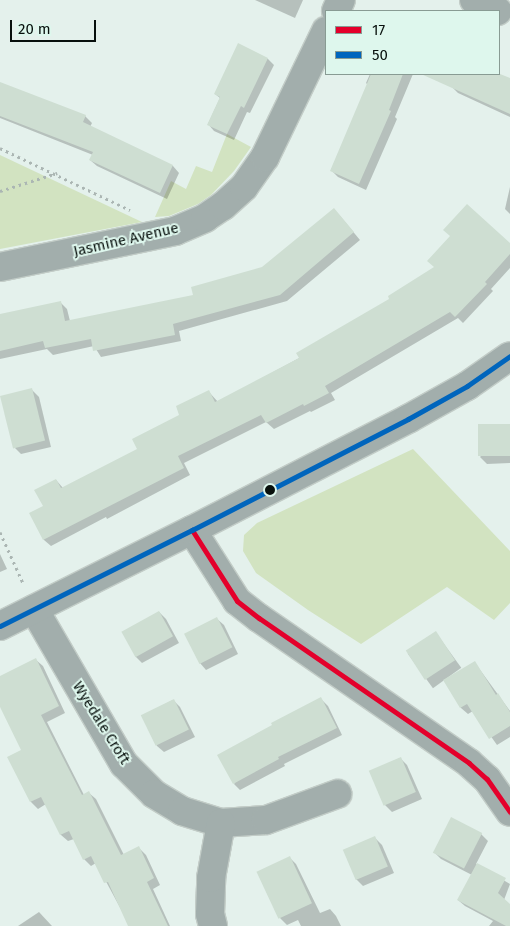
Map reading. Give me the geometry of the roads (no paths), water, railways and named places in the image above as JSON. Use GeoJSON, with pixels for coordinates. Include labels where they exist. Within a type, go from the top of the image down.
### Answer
{"type":"FeatureCollection","features":[{"type":"Feature","properties":{"kind":"street"},"geometry":{"type":"LineString","coordinates":[[474,0],[497,10]]}},
{"type":"Feature","properties":{"kind":"street","name":"Jasmine Avenue"},"geometry":{"type":"LineString","coordinates":[[0,267],[175,231],[205,218],[223,206],[244,187],[265,157],[325,33]]}},
{"type":"Feature","properties":{"kind":"street"},"geometry":{"type":"LineString","coordinates":[[0,626],[408,419],[467,386],[510,356]]}},
{"type":"Feature","properties":{"kind":"street"},"geometry":{"type":"LineString","coordinates":[[192,530],[237,601],[267,624],[469,763],[487,779],[510,812]]}},
{"type":"Feature","properties":{"kind":"street","name":"Wyedale Croft"},"geometry":{"type":"LineString","coordinates":[[34,609],[124,764],[161,798],[182,811],[221,823],[266,820],[337,794]]}},
{"type":"Feature","properties":{"kind":"street"},"geometry":{"type":"LineString","coordinates":[[213,926],[210,914],[211,878],[221,823]]}}]}
